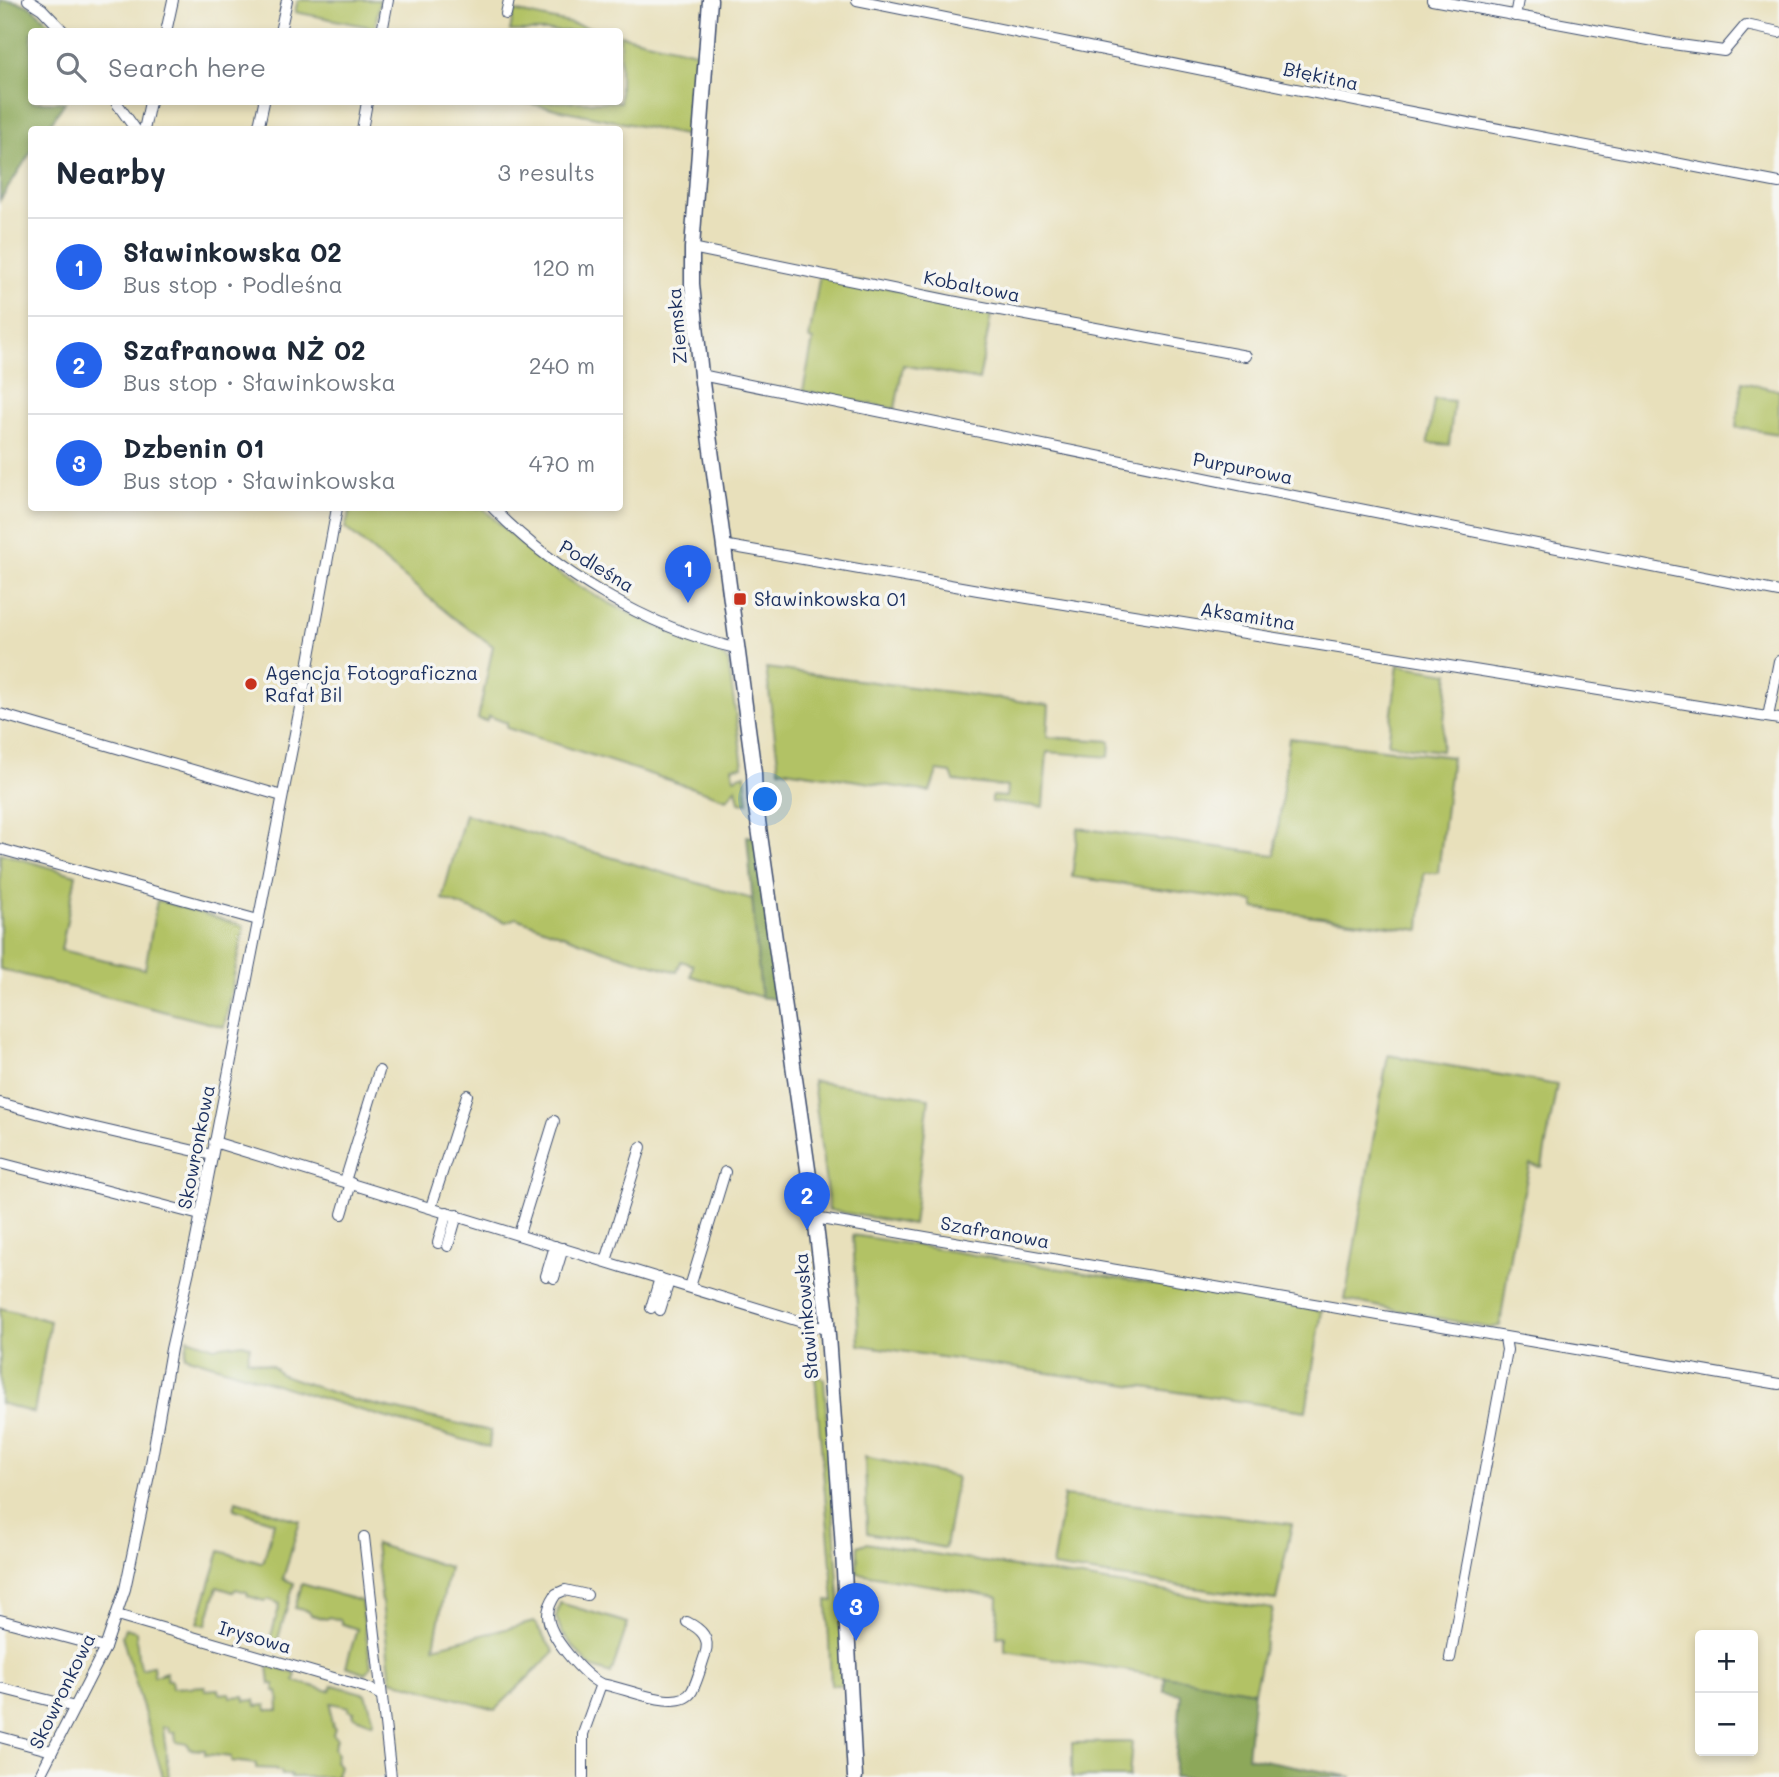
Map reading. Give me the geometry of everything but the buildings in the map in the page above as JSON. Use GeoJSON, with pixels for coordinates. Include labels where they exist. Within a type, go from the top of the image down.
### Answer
{"type":"FeatureCollection","features":[{"type":"Feature","properties":{"kind":"street"},"geometry":{"type":"LineString","coordinates":[[28,0],[42,9],[60,28]]}},
{"type":"Feature","properties":{"kind":"street"},"geometry":{"type":"LineString","coordinates":[[167,28],[173,0]]}},
{"type":"Feature","properties":{"kind":"street"},"geometry":{"type":"LineString","coordinates":[[280,28],[286,0]]}},
{"type":"Feature","properties":{"kind":"street"},"geometry":{"type":"LineString","coordinates":[[383,28],[388,0]]}},
{"type":"Feature","properties":{"kind":"street"},"geometry":{"type":"LineString","coordinates":[[506,14],[509,0]]}},
{"type":"Feature","properties":{"kind":"street","name":"Ziemska"},"geometry":{"type":"LineString","coordinates":[[710,0],[692,248],[694,308],[735,648]]}},
{"type":"Feature","properties":{"kind":"street","name":"Błękitna"},"geometry":{"type":"LineString","coordinates":[[857,0],[1380,106],[1779,183]]}},
{"type":"Feature","properties":{"kind":"street"},"geometry":{"type":"LineString","coordinates":[[1432,0],[1665,43],[1724,51],[1746,25],[1779,32]]}},
{"type":"Feature","properties":{"kind":"street"},"geometry":{"type":"LineString","coordinates":[[1515,16],[1518,0]]}},
{"type":"Feature","properties":{"kind":"street"},"geometry":{"type":"LineString","coordinates":[[118,105],[133,126]]}},
{"type":"Feature","properties":{"kind":"street"},"geometry":{"type":"LineString","coordinates":[[145,126],[149,105]]}},
{"type":"Feature","properties":{"kind":"street"},"geometry":{"type":"LineString","coordinates":[[259,126],[263,105]]}},
{"type":"Feature","properties":{"kind":"street"},"geometry":{"type":"LineString","coordinates":[[363,126],[366,105]]}},
{"type":"Feature","properties":{"kind":"street","name":"Kobaltowa"},"geometry":{"type":"LineString","coordinates":[[692,248],[951,301],[1245,356]]}},
{"type":"Feature","properties":{"kind":"street","name":"Purpurowa"},"geometry":{"type":"LineString","coordinates":[[701,375],[1779,592]]}},
{"type":"Feature","properties":{"kind":"street","name":"Skowronkowa"},"geometry":{"type":"LineString","coordinates":[[38,1777],[105,1648],[117,1615],[135,1543],[336,511]]}},
{"type":"Feature","properties":{"kind":"street","name":"Podleśna"},"geometry":{"type":"LineString","coordinates":[[496,511],[519,535],[549,559],[610,596],[657,620],[735,648]]}},
{"type":"Feature","properties":{"kind":"street","name":"Aksamitna"},"geometry":{"type":"LineString","coordinates":[[723,545],[991,592],[1774,718]]}},
{"type":"Feature","properties":{"kind":"street","name":"Sławinkowska"},"geometry":{"type":"LineString","coordinates":[[735,648],[783,1003],[816,1219],[828,1330],[855,1777]]}},
{"type":"Feature","properties":{"kind":"street"},"geometry":{"type":"LineString","coordinates":[[1774,718],[1779,661]]}},
{"type":"Feature","properties":{"kind":"street"},"geometry":{"type":"LineString","coordinates":[[0,714],[282,796]]}},
{"type":"Feature","properties":{"kind":"street"},"geometry":{"type":"LineString","coordinates":[[0,849],[258,920]]}},
{"type":"Feature","properties":{"kind":"street"},"geometry":{"type":"LineString","coordinates":[[342,1214],[348,1182],[379,1071]]}},
{"type":"Feature","properties":{"kind":"street"},"geometry":{"type":"LineString","coordinates":[[431,1208],[467,1095]]}},
{"type":"Feature","properties":{"kind":"street"},"geometry":{"type":"LineString","coordinates":[[0,1102],[70,1122],[212,1155]]}},
{"type":"Feature","properties":{"kind":"street"},"geometry":{"type":"LineString","coordinates":[[519,1234],[554,1121]]}},
{"type":"Feature","properties":{"kind":"street"},"geometry":{"type":"LineString","coordinates":[[214,1142],[828,1330]]}},
{"type":"Feature","properties":{"kind":"street"},"geometry":{"type":"LineString","coordinates":[[606,1261],[641,1147]]}},
{"type":"Feature","properties":{"kind":"street"},"geometry":{"type":"LineString","coordinates":[[0,1163],[200,1215]]}},
{"type":"Feature","properties":{"kind":"street"},"geometry":{"type":"LineString","coordinates":[[690,1287],[725,1171]]}},
{"type":"Feature","properties":{"kind":"street"},"geometry":{"type":"LineString","coordinates":[[443,1245],[452,1214]]}},
{"type":"Feature","properties":{"kind":"street","name":"Szafranowa"},"geometry":{"type":"LineString","coordinates":[[816,1219],[1779,1384]]}},
{"type":"Feature","properties":{"kind":"street"},"geometry":{"type":"LineString","coordinates":[[550,1277],[559,1247]]}},
{"type":"Feature","properties":{"kind":"street"},"geometry":{"type":"LineString","coordinates":[[655,1309],[664,1279]]}},
{"type":"Feature","properties":{"kind":"street"},"geometry":{"type":"LineString","coordinates":[[1450,1658],[1507,1349],[1505,1338]]}},
{"type":"Feature","properties":{"kind":"street"},"geometry":{"type":"LineString","coordinates":[[364,1537],[391,1777]]}},
{"type":"Feature","properties":{"kind":"street"},"geometry":{"type":"LineString","coordinates":[[587,1595],[565,1590],[556,1594],[548,1615],[554,1634],[584,1672],[601,1684],[614,1685],[666,1701],[687,1697],[692,1691],[707,1649],[701,1629],[687,1622]]}},
{"type":"Feature","properties":{"kind":"street","name":"Irysowa"},"geometry":{"type":"LineString","coordinates":[[117,1615],[368,1688],[381,1695]]}},
{"type":"Feature","properties":{"kind":"street"},"geometry":{"type":"LineString","coordinates":[[0,1620],[105,1648]]}},
{"type":"Feature","properties":{"kind":"street"},"geometry":{"type":"LineString","coordinates":[[583,1777],[583,1734],[601,1684]]}},
{"type":"Feature","properties":{"kind":"street"},"geometry":{"type":"LineString","coordinates":[[0,1688],[75,1707]]}},
{"type":"Feature","properties":{"kind":"street"},"geometry":{"type":"LineString","coordinates":[[0,1737],[52,1751]]}},
{"type":"Feature","properties":{"kind":"green space"},"geometry":{"type":"Polygon","coordinates":[[[0,0],[26,5],[38,12],[54,28],[28,28],[28,105],[63,105],[49,126],[28,126],[28,157],[0,200],[0,0]]]}},
{"type":"Feature","properties":{"kind":"green space"},"geometry":{"type":"Polygon","coordinates":[[[298,0],[380,0],[375,28],[295,12],[298,0]]]}},
{"type":"Feature","properties":{"kind":"green space"},"geometry":{"type":"Polygon","coordinates":[[[514,11],[591,28],[511,28],[514,11]]]}},
{"type":"Feature","properties":{"kind":"green space"},"geometry":{"type":"Polygon","coordinates":[[[623,36],[696,52],[689,136],[537,105],[623,105],[623,36]]]}},
{"type":"Feature","properties":{"kind":"green space"},"geometry":{"type":"Polygon","coordinates":[[[820,273],[951,301],[950,308],[991,316],[979,380],[903,365],[895,409],[803,391],[813,340],[809,339],[820,273]]]}},
{"type":"Feature","properties":{"kind":"green space"},"geometry":{"type":"Polygon","coordinates":[[[1742,382],[1779,390],[1779,434],[1736,427],[1742,382]]]}},
{"type":"Feature","properties":{"kind":"green space"},"geometry":{"type":"Polygon","coordinates":[[[1434,399],[1454,401],[1449,445],[1428,443],[1434,399]]]}},
{"type":"Feature","properties":{"kind":"green space"},"geometry":{"type":"Polygon","coordinates":[[[350,511],[486,511],[530,552],[567,579],[608,602],[715,651],[728,660],[743,766],[732,767],[734,778],[745,774],[748,803],[739,802],[736,788],[727,799],[507,728],[507,723],[489,716],[486,721],[478,719],[493,646],[451,616],[345,528],[350,511]]]}},
{"type":"Feature","properties":{"kind":"green space"},"geometry":{"type":"Polygon","coordinates":[[[1398,665],[1449,673],[1441,751],[1388,744],[1398,665]]]}},
{"type":"Feature","properties":{"kind":"green space"},"geometry":{"type":"Polygon","coordinates":[[[766,668],[1049,705],[1047,737],[1110,741],[1109,757],[1047,752],[1043,807],[992,802],[992,796],[1006,797],[1007,787],[954,781],[951,773],[937,771],[930,792],[779,769],[766,668]]]}},
{"type":"Feature","properties":{"kind":"green space"},"geometry":{"type":"Polygon","coordinates":[[[1289,738],[1452,757],[1438,873],[1424,873],[1420,930],[1254,908],[1254,902],[1072,877],[1078,828],[1275,855],[1289,738]]]}},
{"type":"Feature","properties":{"kind":"green space"},"geometry":{"type":"Polygon","coordinates":[[[465,814],[752,899],[761,997],[691,976],[693,965],[681,961],[677,972],[604,950],[516,918],[506,922],[442,899],[465,814]]]}},
{"type":"Feature","properties":{"kind":"green space"},"geometry":{"type":"Polygon","coordinates":[[[747,836],[757,837],[776,999],[761,997],[747,836]]]}},
{"type":"Feature","properties":{"kind":"green space"},"geometry":{"type":"Polygon","coordinates":[[[0,853],[76,875],[61,950],[145,969],[157,900],[244,926],[224,1027],[0,969],[0,853]]]}},
{"type":"Feature","properties":{"kind":"green space"},"geometry":{"type":"Polygon","coordinates":[[[1388,1055],[1557,1085],[1542,1167],[1530,1165],[1511,1249],[1500,1326],[1489,1328],[1345,1300],[1388,1055]]]}},
{"type":"Feature","properties":{"kind":"green space"},"geometry":{"type":"Polygon","coordinates":[[[813,1081],[929,1098],[913,1225],[829,1210],[813,1081]]]}},
{"type":"Feature","properties":{"kind":"green space"},"geometry":{"type":"Polygon","coordinates":[[[853,1235],[1231,1297],[1232,1294],[1322,1311],[1306,1411],[859,1345],[853,1235]]]}},
{"type":"Feature","properties":{"kind":"green space"},"geometry":{"type":"Polygon","coordinates":[[[0,1308],[50,1321],[34,1413],[0,1403],[0,1308]]]}},
{"type":"Feature","properties":{"kind":"green space"},"geometry":{"type":"Polygon","coordinates":[[[188,1338],[214,1347],[243,1343],[250,1346],[247,1359],[272,1366],[280,1374],[353,1400],[491,1431],[489,1447],[185,1356],[188,1338]]]}},
{"type":"Feature","properties":{"kind":"green space"},"geometry":{"type":"Polygon","coordinates":[[[815,1375],[824,1379],[845,1685],[831,1685],[827,1600],[834,1601],[815,1375]]]}},
{"type":"Feature","properties":{"kind":"green space"},"geometry":{"type":"Polygon","coordinates":[[[865,1457],[957,1477],[945,1548],[867,1533],[865,1457]]]}},
{"type":"Feature","properties":{"kind":"green space"},"geometry":{"type":"Polygon","coordinates":[[[1064,1496],[1292,1524],[1276,1600],[1052,1567],[1064,1496]]]}},
{"type":"Feature","properties":{"kind":"green space"},"geometry":{"type":"Polygon","coordinates":[[[236,1501],[300,1521],[283,1579],[294,1583],[276,1646],[269,1643],[280,1604],[269,1599],[264,1601],[248,1596],[247,1592],[236,1589],[233,1592],[217,1587],[206,1625],[198,1623],[220,1551],[261,1563],[264,1560],[274,1522],[234,1509],[236,1501]]]}},
{"type":"Feature","properties":{"kind":"green space"},"geometry":{"type":"Polygon","coordinates":[[[866,1543],[1273,1609],[1254,1691],[1005,1651],[1005,1636],[997,1637],[998,1597],[857,1573],[858,1546],[866,1543]]]}},
{"type":"Feature","properties":{"kind":"green space"},"geometry":{"type":"Polygon","coordinates":[[[375,1544],[449,1567],[434,1647],[534,1622],[554,1652],[495,1710],[391,1680],[375,1544]]]}},
{"type":"Feature","properties":{"kind":"green space"},"geometry":{"type":"Polygon","coordinates":[[[302,1584],[361,1601],[371,1667],[366,1673],[346,1666],[357,1629],[342,1624],[340,1620],[311,1615],[308,1611],[295,1608],[302,1584]]]}},
{"type":"Feature","properties":{"kind":"green space"},"geometry":{"type":"Polygon","coordinates":[[[560,1603],[628,1623],[611,1674],[590,1667],[562,1633],[556,1617],[560,1603]]]}},
{"type":"Feature","properties":{"kind":"green space"},"geometry":{"type":"Polygon","coordinates":[[[125,1628],[136,1631],[138,1658],[142,1669],[153,1665],[154,1676],[166,1672],[172,1688],[205,1686],[205,1690],[219,1689],[220,1694],[244,1696],[245,1701],[255,1700],[256,1706],[266,1705],[267,1710],[279,1710],[278,1691],[275,1691],[274,1684],[270,1684],[268,1666],[296,1674],[294,1681],[330,1691],[333,1685],[366,1694],[374,1721],[372,1723],[353,1716],[354,1712],[348,1710],[349,1707],[331,1703],[331,1721],[335,1728],[333,1734],[337,1739],[334,1748],[337,1754],[335,1761],[339,1766],[336,1775],[338,1777],[291,1777],[290,1774],[282,1775],[281,1771],[276,1769],[256,1768],[256,1764],[231,1761],[231,1757],[205,1754],[205,1750],[189,1749],[188,1744],[176,1742],[175,1732],[169,1732],[168,1727],[163,1727],[169,1777],[163,1777],[122,1636],[125,1628]]]}},
{"type":"Feature","properties":{"kind":"green space"},"geometry":{"type":"Polygon","coordinates":[[[1165,1676],[1254,1691],[1247,1757],[1352,1777],[1174,1777],[1181,1694],[1164,1691],[1165,1676]]]}},
{"type":"Feature","properties":{"kind":"green space"},"geometry":{"type":"Polygon","coordinates":[[[1132,1742],[1129,1777],[1072,1777],[1072,1743],[1132,1742]]]}},
{"type":"Feature","properties":{"kind":"place","name":"Sławinkowska 01"},"geometry":{"type":"Point","coordinates":[740,599]}},
{"type":"Feature","properties":{"kind":"place","name":"Sławinkowska 02"},"geometry":{"type":"Point","coordinates":[688,603]}},
{"type":"Feature","properties":{"kind":"place","name":"Agencja Fotograficzna Rafał Bil"},"geometry":{"type":"Point","coordinates":[251,684]}},
{"type":"Feature","properties":{"kind":"place","name":"Szafranowa NŻ 02"},"geometry":{"type":"Point","coordinates":[807,1230]}},
{"type":"Feature","properties":{"kind":"place","name":"Dzbenin 01"},"geometry":{"type":"Point","coordinates":[856,1641]}}]}
